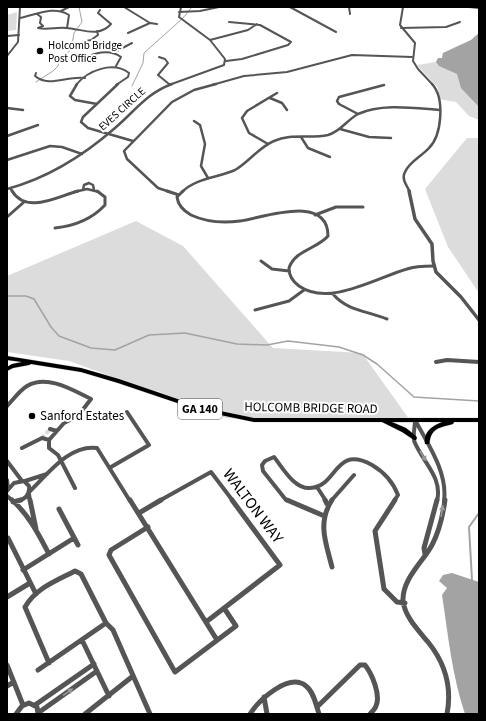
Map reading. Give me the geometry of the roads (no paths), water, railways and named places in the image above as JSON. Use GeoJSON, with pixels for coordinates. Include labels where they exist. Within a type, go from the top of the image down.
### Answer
{"type":"FeatureCollection","features":[{"type":"Feature","properties":{"kind":"main road","name":"HOLCOMB BRIDGE ROAD"},"geometry":{"type":"LineString","coordinates":[[8,359],[62,365],[99,375],[200,409],[234,418],[274,421],[479,420]]}},
{"type":"Feature","properties":{"kind":"main road"},"geometry":{"type":"LineString","coordinates":[[7,369],[14,365],[35,362]]}},
{"type":"Feature","properties":{"kind":"main road"},"geometry":{"type":"LineString","coordinates":[[381,420],[404,430],[414,438]]}},
{"type":"Feature","properties":{"kind":"main road"},"geometry":{"type":"LineString","coordinates":[[427,442],[428,435],[435,426],[458,420]]}},
{"type":"Feature","properties":{"kind":"street"},"geometry":{"type":"LineString","coordinates":[[7,56],[17,45],[19,35],[20,7]]}},
{"type":"Feature","properties":{"kind":"street"},"geometry":{"type":"LineString","coordinates":[[20,17],[60,11],[69,7]]}},
{"type":"Feature","properties":{"kind":"street"},"geometry":{"type":"LineString","coordinates":[[124,7],[150,23],[157,24]]}},
{"type":"Feature","properties":{"kind":"street"},"geometry":{"type":"LineString","coordinates":[[181,7],[179,17],[210,40],[226,60],[242,59],[291,44],[290,41],[257,24],[229,22]]}},
{"type":"Feature","properties":{"kind":"street"},"geometry":{"type":"LineString","coordinates":[[179,12],[200,11],[219,7]]}},
{"type":"Feature","properties":{"kind":"street"},"geometry":{"type":"LineString","coordinates":[[290,7],[336,32]]}},
{"type":"Feature","properties":{"kind":"street"},"geometry":{"type":"LineString","coordinates":[[349,7],[350,14]]}},
{"type":"Feature","properties":{"kind":"street"},"geometry":{"type":"LineString","coordinates":[[403,7],[404,12],[399,21],[401,28],[415,43],[412,57],[415,65],[438,91],[439,110],[438,131],[435,141],[427,152],[406,168],[403,175],[411,196],[415,220],[432,244],[434,266],[440,277],[461,297],[479,320]]}},
{"type":"Feature","properties":{"kind":"street"},"geometry":{"type":"LineString","coordinates":[[469,7],[479,8]]}},
{"type":"Feature","properties":{"kind":"street"},"geometry":{"type":"LineString","coordinates":[[43,26],[38,28],[67,28],[84,32],[97,31],[107,28],[111,24],[98,13],[100,10]]}},
{"type":"Feature","properties":{"kind":"street"},"geometry":{"type":"LineString","coordinates":[[60,11],[69,16],[67,28]]}},
{"type":"Feature","properties":{"kind":"street"},"geometry":{"type":"LineString","coordinates":[[37,14],[41,16],[40,23],[46,27]]}},
{"type":"Feature","properties":{"kind":"street"},"geometry":{"type":"LineString","coordinates":[[401,28],[446,27],[460,22]]}},
{"type":"Feature","properties":{"kind":"street"},"geometry":{"type":"LineString","coordinates":[[128,33],[138,30],[150,23]]}},
{"type":"Feature","properties":{"kind":"street"},"geometry":{"type":"LineString","coordinates":[[210,40],[248,30],[257,24]]}},
{"type":"Feature","properties":{"kind":"street"},"geometry":{"type":"LineString","coordinates":[[82,42],[97,37],[97,31]]}},
{"type":"Feature","properties":{"kind":"street"},"geometry":{"type":"LineString","coordinates":[[7,36],[19,35]]}},
{"type":"Feature","properties":{"kind":"street"},"geometry":{"type":"LineString","coordinates":[[82,60],[99,54],[113,53],[132,43]]}},
{"type":"Feature","properties":{"kind":"street"},"geometry":{"type":"LineString","coordinates":[[113,53],[121,57],[116,66]]}},
{"type":"Feature","properties":{"kind":"street"},"geometry":{"type":"LineString","coordinates":[[179,195],[158,188],[127,159],[124,151],[175,99],[194,90],[244,76],[287,72],[316,63],[352,55],[412,57]]}},
{"type":"Feature","properties":{"kind":"street"},"geometry":{"type":"LineString","coordinates":[[159,57],[165,59],[168,63],[158,75],[169,84]]}},
{"type":"Feature","properties":{"kind":"street","name":"EVES CIRCLE"},"geometry":{"type":"LineString","coordinates":[[8,189],[57,169],[82,154],[127,117],[149,94],[169,84],[218,69],[224,65],[226,60]]}},
{"type":"Feature","properties":{"kind":"street"},"geometry":{"type":"LineString","coordinates":[[97,104],[75,100],[70,96],[76,85],[85,78],[104,68],[116,66],[125,68],[129,76],[113,87],[97,104],[83,117],[81,122],[88,128],[133,141]]}},
{"type":"Feature","properties":{"kind":"street"},"geometry":{"type":"LineString","coordinates":[[36,73],[35,76],[37,79],[45,81],[73,76],[85,78]]}},
{"type":"Feature","properties":{"kind":"street"},"geometry":{"type":"LineString","coordinates":[[358,114],[340,104],[337,100],[339,97],[384,85]]}},
{"type":"Feature","properties":{"kind":"street"},"geometry":{"type":"LineString","coordinates":[[268,144],[249,132],[242,118],[247,111],[276,93]]}},
{"type":"Feature","properties":{"kind":"street"},"geometry":{"type":"LineString","coordinates":[[270,98],[282,103],[287,110]]}},
{"type":"Feature","properties":{"kind":"street"},"geometry":{"type":"LineString","coordinates":[[7,108],[23,110]]}},
{"type":"Feature","properties":{"kind":"street"},"geometry":{"type":"LineString","coordinates":[[434,266],[407,269],[333,294],[318,294],[304,290],[293,282],[289,271],[290,264],[295,258],[322,243],[328,236],[326,225],[315,215],[304,211],[291,210],[238,221],[203,219],[191,215],[181,207],[177,200],[179,195],[192,183],[238,168],[268,144],[281,138],[326,135],[340,129],[358,114],[376,110],[439,110]]}},
{"type":"Feature","properties":{"kind":"street"},"geometry":{"type":"LineString","coordinates":[[194,121],[201,127],[205,148],[202,166],[208,178]]}},
{"type":"Feature","properties":{"kind":"street"},"geometry":{"type":"LineString","coordinates":[[7,136],[38,126]]}},
{"type":"Feature","properties":{"kind":"street"},"geometry":{"type":"LineString","coordinates":[[340,129],[369,137],[391,138]]}},
{"type":"Feature","properties":{"kind":"street"},"geometry":{"type":"LineString","coordinates":[[301,136],[302,142],[306,147],[330,157]]}},
{"type":"Feature","properties":{"kind":"street"},"geometry":{"type":"LineString","coordinates":[[7,160],[50,146],[62,147],[82,154]]}},
{"type":"Feature","properties":{"kind":"street"},"geometry":{"type":"LineString","coordinates":[[83,190],[84,185],[89,183],[93,184],[94,190]]}},
{"type":"Feature","properties":{"kind":"street"},"geometry":{"type":"LineString","coordinates":[[8,189],[17,198],[24,202],[43,203],[83,190],[94,190],[106,197],[106,202],[103,208],[87,219],[68,226],[55,228]]}},
{"type":"Feature","properties":{"kind":"street"},"geometry":{"type":"LineString","coordinates":[[7,217],[24,202]]}},
{"type":"Feature","properties":{"kind":"street"},"geometry":{"type":"LineString","coordinates":[[315,215],[336,207],[363,207]]}},
{"type":"Feature","properties":{"kind":"street"},"geometry":{"type":"LineString","coordinates":[[261,261],[272,269],[289,271]]}},
{"type":"Feature","properties":{"kind":"street"},"geometry":{"type":"LineString","coordinates":[[255,310],[289,301],[304,290]]}},
{"type":"Feature","properties":{"kind":"street"},"geometry":{"type":"LineString","coordinates":[[333,294],[339,302],[349,308],[387,319]]}},
{"type":"Feature","properties":{"kind":"street"},"geometry":{"type":"LineString","coordinates":[[436,362],[447,360],[479,362]]}},
{"type":"Feature","properties":{"kind":"street"},"geometry":{"type":"LineString","coordinates":[[7,406],[27,386],[45,381],[68,388],[91,399],[78,416],[64,423],[49,440],[49,448],[58,455],[75,488]]}},
{"type":"Feature","properties":{"kind":"street"},"geometry":{"type":"LineString","coordinates":[[111,467],[149,444],[127,412]]}},
{"type":"Feature","properties":{"kind":"street"},"geometry":{"type":"LineString","coordinates":[[415,420],[414,442],[433,471],[438,496],[424,548],[425,554]]}},
{"type":"Feature","properties":{"kind":"street"},"geometry":{"type":"LineString","coordinates":[[415,420],[427,442],[439,471],[445,494],[435,538],[430,550],[425,554],[406,587],[405,603],[411,620],[434,650],[443,668],[449,689],[448,713]]}},
{"type":"Feature","properties":{"kind":"street"},"geometry":{"type":"LineString","coordinates":[[50,429],[57,431]]}},
{"type":"Feature","properties":{"kind":"street"},"geometry":{"type":"LineString","coordinates":[[22,448],[42,438],[49,440]]}},
{"type":"Feature","properties":{"kind":"street"},"geometry":{"type":"LineString","coordinates":[[11,502],[20,501],[61,462],[74,452],[92,446],[101,453],[111,467],[217,640]]}},
{"type":"Feature","properties":{"kind":"street"},"geometry":{"type":"LineString","coordinates":[[322,515],[286,500],[263,471],[262,465],[265,461],[274,457],[298,484],[310,488],[317,486],[338,464],[353,459],[362,460],[371,464],[391,480],[398,495],[375,531],[384,589],[397,602],[405,603]]}},
{"type":"Feature","properties":{"kind":"street"},"geometry":{"type":"LineString","coordinates":[[7,461],[23,481],[29,486],[36,529]]}},
{"type":"Feature","properties":{"kind":"street"},"geometry":{"type":"LineString","coordinates":[[433,471],[439,471]]}},
{"type":"Feature","properties":{"kind":"street","name":"WALTON WAY"},"geometry":{"type":"LineString","coordinates":[[139,513],[211,472],[280,565],[206,622]]}},
{"type":"Feature","properties":{"kind":"street"},"geometry":{"type":"LineString","coordinates":[[7,491],[14,483],[50,473]]}},
{"type":"Feature","properties":{"kind":"street"},"geometry":{"type":"LineString","coordinates":[[332,566],[321,526],[322,515],[327,504],[354,476]]}},
{"type":"Feature","properties":{"kind":"street"},"geometry":{"type":"LineString","coordinates":[[7,480],[7,491]]}},
{"type":"Feature","properties":{"kind":"street"},"geometry":{"type":"LineString","coordinates":[[317,486],[327,504]]}},
{"type":"Feature","properties":{"kind":"street"},"geometry":{"type":"LineString","coordinates":[[7,496],[36,529],[49,554]]}},
{"type":"Feature","properties":{"kind":"street"},"geometry":{"type":"LineString","coordinates":[[59,509],[78,545]]}},
{"type":"Feature","properties":{"kind":"street"},"geometry":{"type":"LineString","coordinates":[[148,527],[111,550],[109,554],[175,672],[236,626],[224,608]]}},
{"type":"Feature","properties":{"kind":"street"},"geometry":{"type":"LineString","coordinates":[[428,535],[435,538]]}},
{"type":"Feature","properties":{"kind":"street"},"geometry":{"type":"LineString","coordinates":[[8,538],[36,594]]}},
{"type":"Feature","properties":{"kind":"street"},"geometry":{"type":"LineString","coordinates":[[23,570],[74,538]]}},
{"type":"Feature","properties":{"kind":"street"},"geometry":{"type":"LineString","coordinates":[[49,663],[25,607],[29,600],[36,594],[75,570],[81,574],[106,623],[113,630],[150,714]]}},
{"type":"Feature","properties":{"kind":"street"},"geometry":{"type":"LineString","coordinates":[[7,597],[30,583]]}},
{"type":"Feature","properties":{"kind":"street"},"geometry":{"type":"LineString","coordinates":[[38,670],[106,623]]}},
{"type":"Feature","properties":{"kind":"street"},"geometry":{"type":"LineString","coordinates":[[82,640],[109,696]]}},
{"type":"Feature","properties":{"kind":"street"},"geometry":{"type":"LineString","coordinates":[[35,705],[94,664]]}},
{"type":"Feature","properties":{"kind":"street"},"geometry":{"type":"LineString","coordinates":[[7,665],[23,705]]}},
{"type":"Feature","properties":{"kind":"street"},"geometry":{"type":"LineString","coordinates":[[317,706],[360,665],[365,665],[371,672],[377,701],[376,707],[370,714]]}},
{"type":"Feature","properties":{"kind":"street"},"geometry":{"type":"LineString","coordinates":[[35,705],[38,713],[97,671]]}},
{"type":"Feature","properties":{"kind":"street"},"geometry":{"type":"LineString","coordinates":[[85,714],[134,676]]}},
{"type":"Feature","properties":{"kind":"street"},"geometry":{"type":"LineString","coordinates":[[7,686],[14,682]]}},
{"type":"Feature","properties":{"kind":"street"},"geometry":{"type":"LineString","coordinates":[[250,714],[258,701],[264,697],[290,682],[300,682],[310,690],[319,714]]}},
{"type":"Feature","properties":{"kind":"street"},"geometry":{"type":"LineString","coordinates":[[264,697],[267,714]]}},
{"type":"Feature","properties":{"kind":"street"},"geometry":{"type":"LineString","coordinates":[[16,714],[23,705],[29,703],[35,705]]}},
{"type":"Feature","properties":{"kind":"waterway"},"geometry":{"type":"LineString","coordinates":[[36,82],[53,71],[58,66],[60,58],[71,50],[74,33],[82,22],[79,7]]}},
{"type":"Feature","properties":{"kind":"waterway"},"geometry":{"type":"LineString","coordinates":[[132,86],[143,63],[144,53],[183,18],[192,7]]}},
{"type":"Feature","properties":{"kind":"waterway"},"geometry":{"type":"LineString","coordinates":[[7,296],[26,296],[34,299],[51,327],[59,336],[91,348],[115,350],[149,335],[185,333],[237,344],[267,345],[288,341],[339,347],[363,355],[377,364],[414,397],[479,401]]}},
{"type":"Feature","properties":{"kind":"waterway"},"geometry":{"type":"LineString","coordinates":[[472,580],[469,527],[479,513]]}},
{"type":"Feature","properties":{"kind":"tunnel"},"geometry":{"type":"LineString","coordinates":[[42,438],[50,429]]}},
{"type":"Feature","properties":{"kind":"place","name":"Holcomb Bridge Post Office"},"geometry":{"type":"Point","coordinates":[40,51]}},
{"type":"Feature","properties":{"kind":"place","name":"Sanford Estates"},"geometry":{"type":"Point","coordinates":[32,416]}}]}
